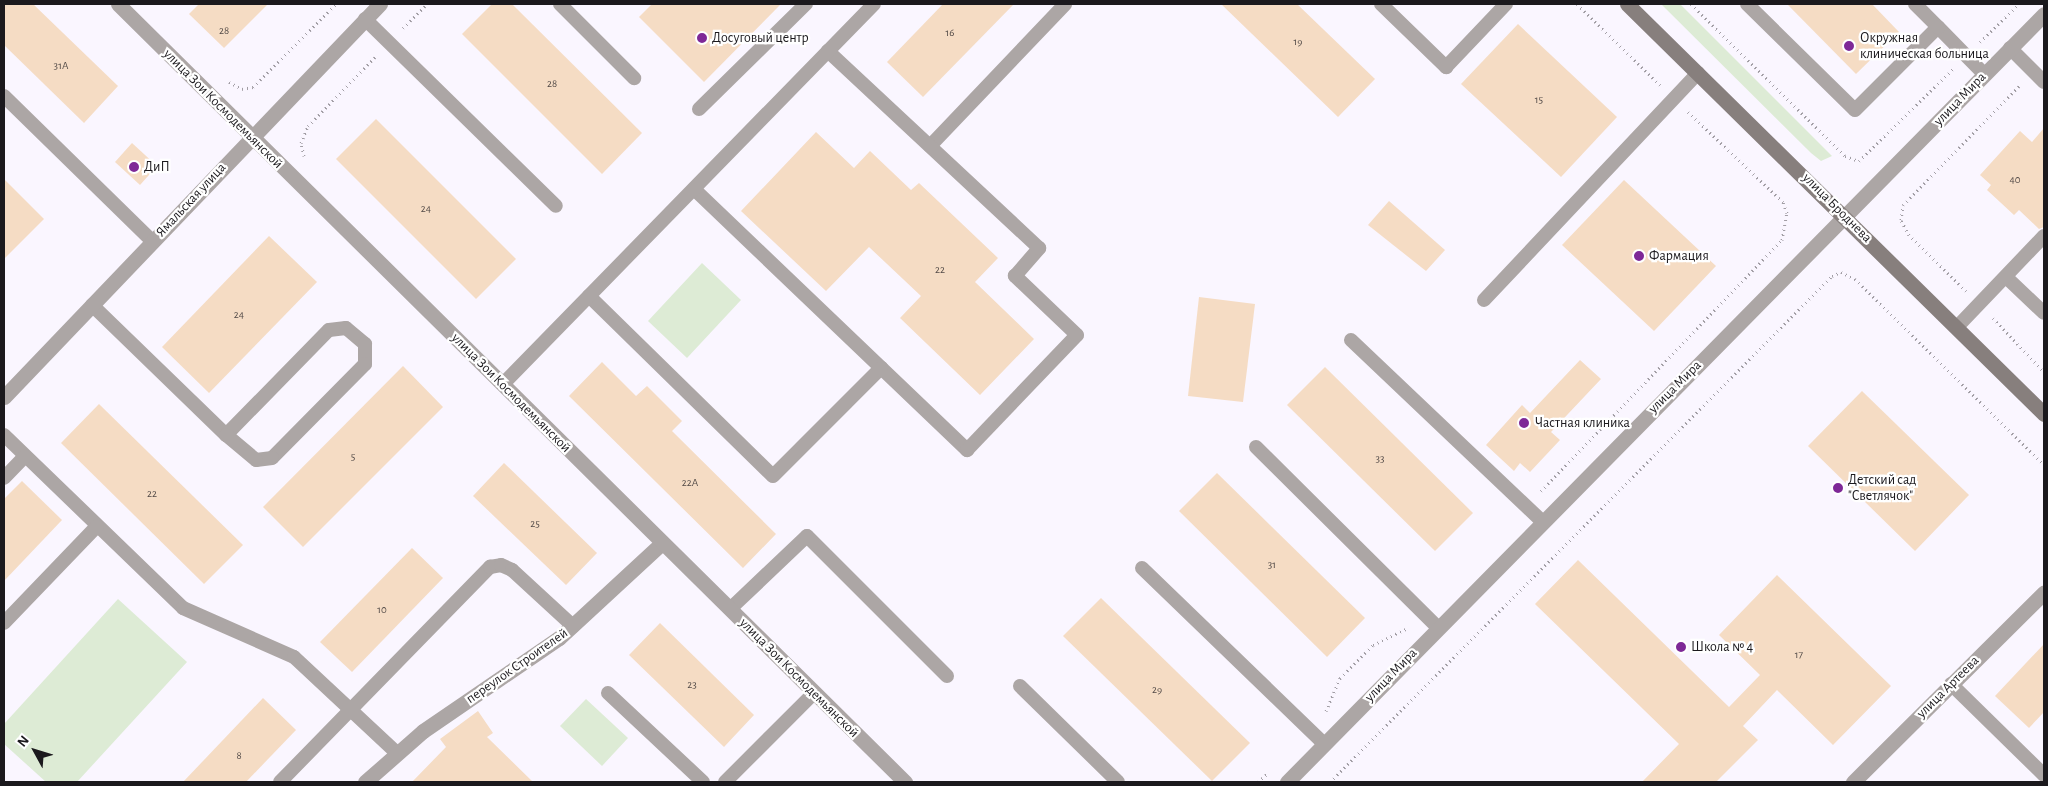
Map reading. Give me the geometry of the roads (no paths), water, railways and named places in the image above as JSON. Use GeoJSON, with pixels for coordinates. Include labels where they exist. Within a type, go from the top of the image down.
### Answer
{"type":"FeatureCollection","features":[{"type":"Feature","properties":{"kind":"main road","name":"улица Броднева"},"geometry":{"type":"LineString","coordinates":[[1627,4],[2044,414]]}},
{"type":"Feature","properties":{"kind":"street","name":"улица Зои Космодемьянской"},"geometry":{"type":"LineString","coordinates":[[118,4],[905,782]]}},
{"type":"Feature","properties":{"kind":"street","name":"Ямальская улица"},"geometry":{"type":"LineString","coordinates":[[4,398],[251,136],[380,4]]}},
{"type":"Feature","properties":{"kind":"street","name":"улица Мира"},"geometry":{"type":"LineString","coordinates":[[1287,782],[1541,520],[1846,218],[2044,14]]}},
{"type":"Feature","properties":{"kind":"street","name":"переулок Строителей"},"geometry":{"type":"LineString","coordinates":[[365,782],[396,752],[573,626],[662,543]]}},
{"type":"Feature","properties":{"kind":"street","name":"улица Артеева"},"geometry":{"type":"LineString","coordinates":[[1853,782],[2044,592]]}},
{"type":"Feature","properties":{"kind":"lane"},"geometry":{"type":"LineString","coordinates":[[560,4],[634,78]]}},
{"type":"Feature","properties":{"kind":"lane"},"geometry":{"type":"LineString","coordinates":[[699,109],[806,4]]}},
{"type":"Feature","properties":{"kind":"lane"},"geometry":{"type":"LineString","coordinates":[[503,384],[874,4]]}},
{"type":"Feature","properties":{"kind":"lane"},"geometry":{"type":"LineString","coordinates":[[930,146],[1064,4]]}},
{"type":"Feature","properties":{"kind":"lane"},"geometry":{"type":"LineString","coordinates":[[1381,4],[1446,67],[1506,4]]}},
{"type":"Feature","properties":{"kind":"lane"},"geometry":{"type":"LineString","coordinates":[[1747,4],[1855,110],[1938,27]]}},
{"type":"Feature","properties":{"kind":"lane"},"geometry":{"type":"LineString","coordinates":[[1916,4],[1984,74]]}},
{"type":"Feature","properties":{"kind":"lane"},"geometry":{"type":"LineString","coordinates":[[365,19],[556,206]]}},
{"type":"Feature","properties":{"kind":"lane"},"geometry":{"type":"LineString","coordinates":[[2010,48],[2044,82]]}},
{"type":"Feature","properties":{"kind":"lane"},"geometry":{"type":"LineString","coordinates":[[694,189],[967,450],[1077,335],[1015,276],[1039,248],[828,51]]}},
{"type":"Feature","properties":{"kind":"lane"},"geometry":{"type":"LineString","coordinates":[[1484,300],[1698,73]]}},
{"type":"Feature","properties":{"kind":"lane"},"geometry":{"type":"LineString","coordinates":[[4,96],[152,242]]}},
{"type":"Feature","properties":{"kind":"lane"},"geometry":{"type":"LineString","coordinates":[[1956,327],[2044,236]]}},
{"type":"Feature","properties":{"kind":"lane"},"geometry":{"type":"LineString","coordinates":[[2006,276],[2044,313]]}},
{"type":"Feature","properties":{"kind":"lane"},"geometry":{"type":"LineString","coordinates":[[589,296],[773,476],[881,368]]}},
{"type":"Feature","properties":{"kind":"lane"},"geometry":{"type":"LineString","coordinates":[[92,305],[226,435],[256,460],[272,458],[365,364],[365,344],[346,328],[328,330],[226,435]]}},
{"type":"Feature","properties":{"kind":"lane"},"geometry":{"type":"LineString","coordinates":[[1351,340],[1541,520]]}},
{"type":"Feature","properties":{"kind":"lane"},"geometry":{"type":"LineString","coordinates":[[4,435],[183,608],[294,657],[396,752]]}},
{"type":"Feature","properties":{"kind":"lane"},"geometry":{"type":"LineString","coordinates":[[1256,447],[1438,628]]}},
{"type":"Feature","properties":{"kind":"lane"},"geometry":{"type":"LineString","coordinates":[[4,478],[25,456]]}},
{"type":"Feature","properties":{"kind":"lane"},"geometry":{"type":"LineString","coordinates":[[4,623],[97,526]]}},
{"type":"Feature","properties":{"kind":"lane"},"geometry":{"type":"LineString","coordinates":[[730,609],[807,536],[947,676]]}},
{"type":"Feature","properties":{"kind":"lane"},"geometry":{"type":"LineString","coordinates":[[280,782],[490,567],[501,565],[512,570],[573,626]]}},
{"type":"Feature","properties":{"kind":"lane"},"geometry":{"type":"LineString","coordinates":[[1142,568],[1324,744]]}},
{"type":"Feature","properties":{"kind":"lane"},"geometry":{"type":"LineString","coordinates":[[1952,684],[2044,775]]}},
{"type":"Feature","properties":{"kind":"lane"},"geometry":{"type":"LineString","coordinates":[[1020,686],[1118,782]]}},
{"type":"Feature","properties":{"kind":"lane"},"geometry":{"type":"LineString","coordinates":[[608,693],[703,782]]}},
{"type":"Feature","properties":{"kind":"lane"},"geometry":{"type":"LineString","coordinates":[[725,782],[814,693]]}},
{"type":"Feature","properties":{"kind":"place","name":"Досуговый центр"},"geometry":{"type":"Point","coordinates":[702,38]}},
{"type":"Feature","properties":{"kind":"place","name":"Окружная клиническая больница"},"geometry":{"type":"Point","coordinates":[1849,46]}},
{"type":"Feature","properties":{"kind":"place","name":"ДиП"},"geometry":{"type":"Point","coordinates":[134,167]}},
{"type":"Feature","properties":{"kind":"place","name":"Фармация"},"geometry":{"type":"Point","coordinates":[1639,256]}},
{"type":"Feature","properties":{"kind":"place","name":"Частная клиника"},"geometry":{"type":"Point","coordinates":[1524,423]}},
{"type":"Feature","properties":{"kind":"place","name":"Детский сад \"Светлячок\""},"geometry":{"type":"Point","coordinates":[1838,488]}},
{"type":"Feature","properties":{"kind":"place","name":"Школа № 4"},"geometry":{"type":"Point","coordinates":[1681,647]}}]}
